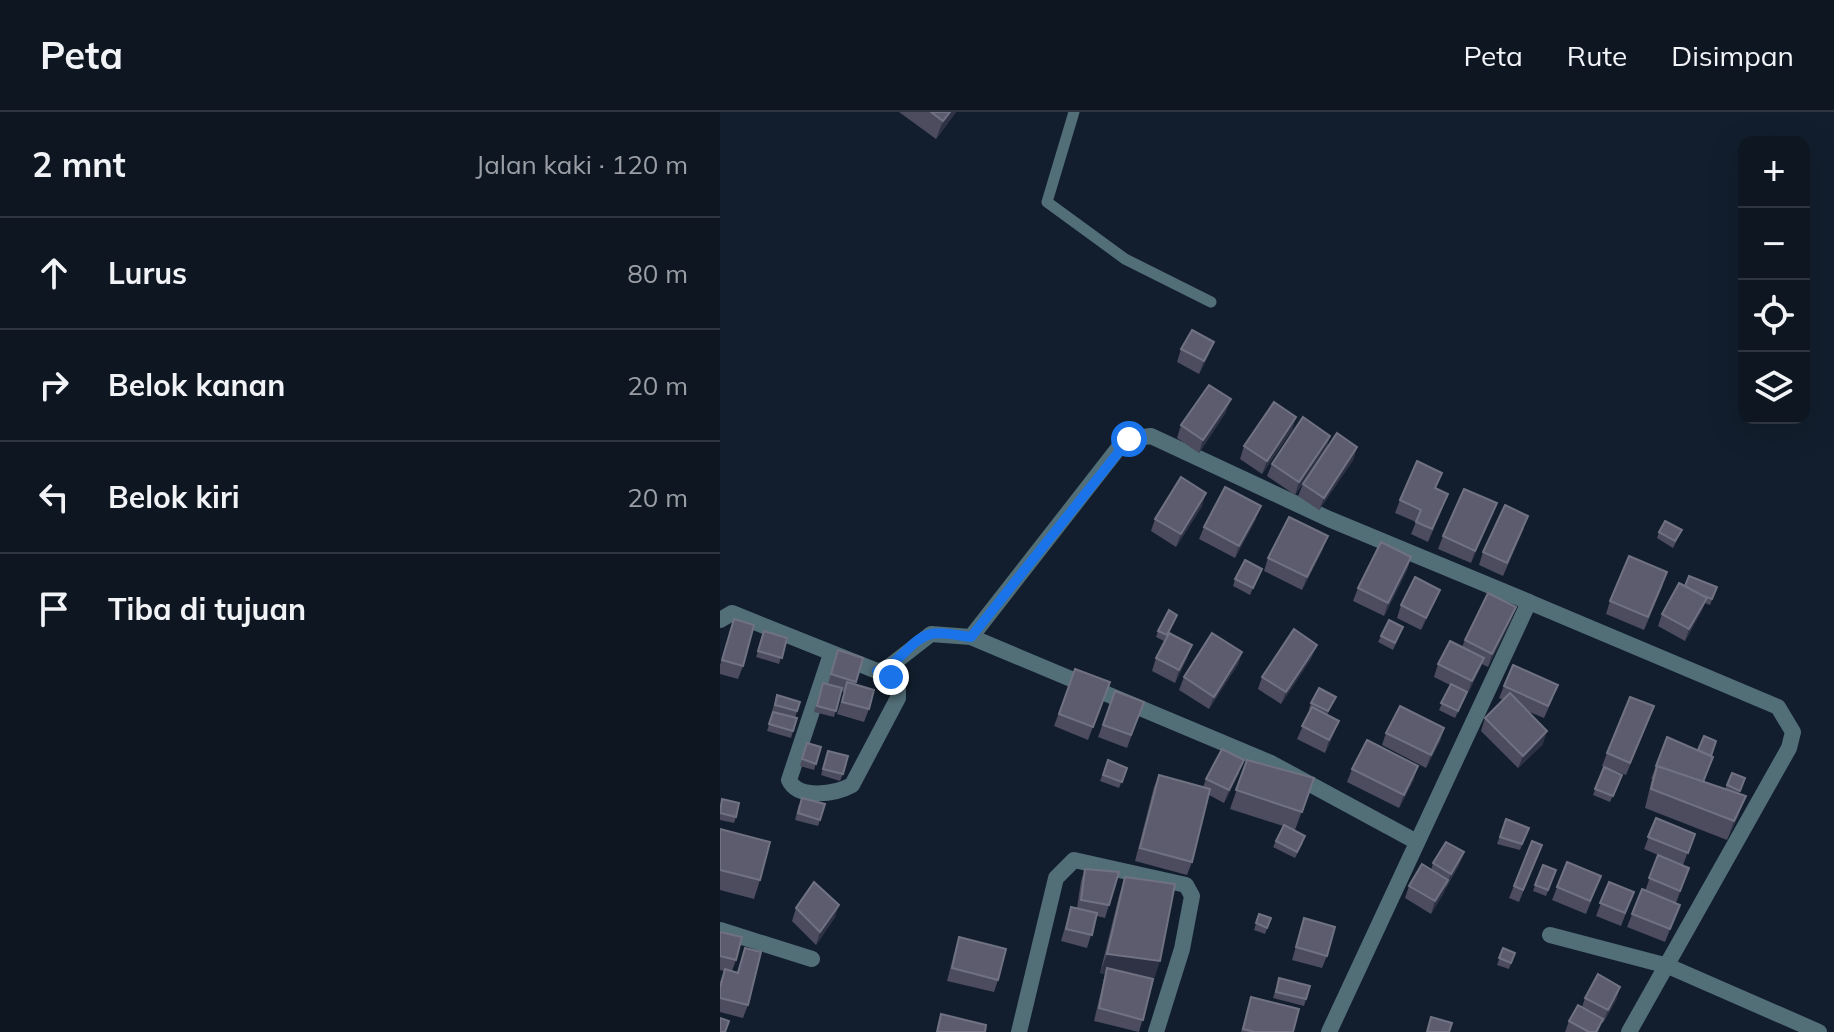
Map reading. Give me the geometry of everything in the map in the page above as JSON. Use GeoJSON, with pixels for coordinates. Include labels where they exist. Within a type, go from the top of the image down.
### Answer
{"type":"FeatureCollection","features":[{"type":"Feature","properties":{"kind":"street"},"geometry":{"type":"LineString","coordinates":[[971,637],[1120,446],[1139,436],[1151,436],[1329,519],[1778,707],[1790,721],[1793,732],[1789,748],[1629,1032]]}},
{"type":"Feature","properties":{"kind":"street"},"geometry":{"type":"LineString","coordinates":[[1329,1032],[1415,841],[1529,602]]}},
{"type":"Feature","properties":{"kind":"street"},"geometry":{"type":"LineString","coordinates":[[720,620],[732,613],[891,677],[898,686],[898,698],[852,785],[840,792],[799,790],[789,780],[831,654]]}},
{"type":"Feature","properties":{"kind":"street"},"geometry":{"type":"LineString","coordinates":[[877,671],[886,669],[931,634],[971,637],[1271,763],[1415,841]]}},
{"type":"Feature","properties":{"kind":"street"},"geometry":{"type":"LineString","coordinates":[[1019,1032],[1056,878],[1074,860],[1186,885],[1192,896],[1182,949],[1156,1032]]}},
{"type":"Feature","properties":{"kind":"street"},"geometry":{"type":"LineString","coordinates":[[720,930],[812,959]]}},
{"type":"Feature","properties":{"kind":"street"},"geometry":{"type":"LineString","coordinates":[[1550,935],[1668,966],[1819,1032]]}},
{"type":"Feature","properties":{"kind":"lane"},"geometry":{"type":"LineString","coordinates":[[1074,112],[1047,202],[1125,259],[1211,302]]}},
{"type":"Feature","properties":{"kind":"building"},"geometry":{"type":"Polygon","coordinates":[[[931,112],[950,112],[943,121],[931,112]]]}},
{"type":"Feature","properties":{"kind":"building"},"geometry":{"type":"Polygon","coordinates":[[[1192,330],[1214,342],[1204,361],[1181,349],[1192,330]]]}},
{"type":"Feature","properties":{"kind":"building"},"geometry":{"type":"Polygon","coordinates":[[[1209,385],[1231,399],[1203,440],[1181,425],[1209,385]]]}},
{"type":"Feature","properties":{"kind":"building"},"geometry":{"type":"Polygon","coordinates":[[[1274,402],[1296,417],[1267,461],[1244,446],[1274,402]]]}},
{"type":"Feature","properties":{"kind":"building"},"geometry":{"type":"Polygon","coordinates":[[[1303,417],[1330,436],[1299,482],[1272,464],[1303,417]]]}},
{"type":"Feature","properties":{"kind":"building"},"geometry":{"type":"Polygon","coordinates":[[[1337,433],[1357,447],[1324,498],[1303,484],[1337,433]]]}},
{"type":"Feature","properties":{"kind":"building"},"geometry":{"type":"Polygon","coordinates":[[[1417,461],[1442,473],[1435,488],[1448,494],[1432,529],[1416,522],[1421,510],[1400,500],[1417,461]]]}},
{"type":"Feature","properties":{"kind":"building"},"geometry":{"type":"Polygon","coordinates":[[[1181,477],[1206,493],[1181,534],[1155,519],[1181,477]]]}},
{"type":"Feature","properties":{"kind":"building"},"geometry":{"type":"Polygon","coordinates":[[[1225,487],[1261,506],[1239,546],[1204,527],[1225,487]]]}},
{"type":"Feature","properties":{"kind":"building"},"geometry":{"type":"Polygon","coordinates":[[[1464,489],[1497,503],[1475,551],[1443,536],[1464,489]]]}},
{"type":"Feature","properties":{"kind":"building"},"geometry":{"type":"Polygon","coordinates":[[[1505,505],[1528,516],[1507,563],[1483,552],[1505,505]]]}},
{"type":"Feature","properties":{"kind":"building"},"geometry":{"type":"Polygon","coordinates":[[[1289,517],[1328,536],[1307,577],[1268,558],[1289,517]]]}},
{"type":"Feature","properties":{"kind":"building"},"geometry":{"type":"Polygon","coordinates":[[[1665,521],[1682,530],[1675,541],[1659,532],[1665,521]]]}},
{"type":"Feature","properties":{"kind":"building"},"geometry":{"type":"Polygon","coordinates":[[[1381,542],[1411,557],[1388,603],[1358,588],[1381,542]]]}},
{"type":"Feature","properties":{"kind":"building"},"geometry":{"type":"Polygon","coordinates":[[[1629,556],[1667,572],[1648,617],[1610,601],[1629,556]]]}},
{"type":"Feature","properties":{"kind":"building"},"geometry":{"type":"Polygon","coordinates":[[[1245,560],[1262,569],[1253,588],[1235,579],[1245,560]]]}},
{"type":"Feature","properties":{"kind":"building"},"geometry":{"type":"Polygon","coordinates":[[[1689,576],[1717,587],[1712,599],[1685,586],[1689,576]]]}},
{"type":"Feature","properties":{"kind":"building"},"geometry":{"type":"Polygon","coordinates":[[[1415,577],[1440,590],[1426,618],[1401,605],[1415,577]]]}},
{"type":"Feature","properties":{"kind":"building"},"geometry":{"type":"Polygon","coordinates":[[[1679,583],[1707,598],[1689,629],[1662,614],[1679,583]]]}},
{"type":"Feature","properties":{"kind":"building"},"geometry":{"type":"Polygon","coordinates":[[[1488,593],[1516,607],[1492,654],[1465,640],[1488,593]]]}},
{"type":"Feature","properties":{"kind":"building"},"geometry":{"type":"Polygon","coordinates":[[[1169,610],[1177,615],[1167,635],[1158,631],[1169,610]]]}},
{"type":"Feature","properties":{"kind":"building"},"geometry":{"type":"Polygon","coordinates":[[[734,619],[754,625],[743,666],[722,660],[734,619]]]}},
{"type":"Feature","properties":{"kind":"building"},"geometry":{"type":"Polygon","coordinates":[[[1389,620],[1403,627],[1395,643],[1381,636],[1389,620]]]}},
{"type":"Feature","properties":{"kind":"building"},"geometry":{"type":"Polygon","coordinates":[[[1294,629],[1317,645],[1286,692],[1262,677],[1294,629]]]}},
{"type":"Feature","properties":{"kind":"building"},"geometry":{"type":"Polygon","coordinates":[[[764,631],[787,638],[782,658],[758,651],[764,631]]]}},
{"type":"Feature","properties":{"kind":"building"},"geometry":{"type":"Polygon","coordinates":[[[1169,633],[1192,645],[1179,670],[1156,658],[1169,633]]]}},
{"type":"Feature","properties":{"kind":"building"},"geometry":{"type":"Polygon","coordinates":[[[1212,633],[1242,652],[1214,697],[1184,677],[1212,633]]]}},
{"type":"Feature","properties":{"kind":"building"},"geometry":{"type":"Polygon","coordinates":[[[1450,641],[1484,658],[1472,681],[1438,664],[1450,641]]]}},
{"type":"Feature","properties":{"kind":"building"},"geometry":{"type":"Polygon","coordinates":[[[838,650],[863,658],[856,682],[831,674],[838,650]]]}},
{"type":"Feature","properties":{"kind":"building"},"geometry":{"type":"Polygon","coordinates":[[[1513,665],[1558,685],[1548,706],[1504,686],[1513,665]]]}},
{"type":"Feature","properties":{"kind":"building"},"geometry":{"type":"Polygon","coordinates":[[[1075,669],[1110,682],[1093,727],[1059,714],[1075,669]]]}},
{"type":"Feature","properties":{"kind":"building"},"geometry":{"type":"Polygon","coordinates":[[[847,682],[874,690],[869,709],[842,702],[847,682]]]}},
{"type":"Feature","properties":{"kind":"building"},"geometry":{"type":"Polygon","coordinates":[[[823,683],[842,688],[836,711],[817,706],[823,683]]]}},
{"type":"Feature","properties":{"kind":"building"},"geometry":{"type":"Polygon","coordinates":[[[1451,684],[1467,692],[1458,711],[1441,703],[1451,684]]]}},
{"type":"Feature","properties":{"kind":"building"},"geometry":{"type":"Polygon","coordinates":[[[1319,688],[1336,697],[1328,711],[1311,703],[1319,688]]]}},
{"type":"Feature","properties":{"kind":"building"},"geometry":{"type":"Polygon","coordinates":[[[1115,691],[1144,702],[1131,735],[1103,725],[1115,691]]]}},
{"type":"Feature","properties":{"kind":"building"},"geometry":{"type":"Polygon","coordinates":[[[1510,693],[1547,731],[1523,756],[1485,718],[1510,693]]]}},
{"type":"Feature","properties":{"kind":"building"},"geometry":{"type":"Polygon","coordinates":[[[777,695],[800,702],[797,711],[775,705],[777,695]]]}},
{"type":"Feature","properties":{"kind":"building"},"geometry":{"type":"Polygon","coordinates":[[[1630,697],[1654,706],[1630,763],[1607,753],[1630,697]]]}},
{"type":"Feature","properties":{"kind":"building"},"geometry":{"type":"Polygon","coordinates":[[[1400,706],[1444,728],[1431,755],[1386,733],[1400,706]]]}},
{"type":"Feature","properties":{"kind":"building"},"geometry":{"type":"Polygon","coordinates":[[[1312,707],[1339,721],[1329,740],[1302,726],[1312,707]]]}},
{"type":"Feature","properties":{"kind":"building"},"geometry":{"type":"Polygon","coordinates":[[[773,712],[797,718],[793,731],[769,724],[773,712]]]}},
{"type":"Feature","properties":{"kind":"building"},"geometry":{"type":"Polygon","coordinates":[[[1704,736],[1716,741],[1711,756],[1698,750],[1704,736]]]}},
{"type":"Feature","properties":{"kind":"building"},"geometry":{"type":"Polygon","coordinates":[[[1667,737],[1713,757],[1703,782],[1656,766],[1667,737]]]}},
{"type":"Feature","properties":{"kind":"building"},"geometry":{"type":"Polygon","coordinates":[[[1367,740],[1418,766],[1404,795],[1352,769],[1367,740]]]}},
{"type":"Feature","properties":{"kind":"building"},"geometry":{"type":"Polygon","coordinates":[[[807,743],[821,747],[816,764],[802,759],[807,743]]]}},
{"type":"Feature","properties":{"kind":"building"},"geometry":{"type":"Polygon","coordinates":[[[1222,749],[1244,760],[1229,790],[1206,779],[1222,749]]]}},
{"type":"Feature","properties":{"kind":"building"},"geometry":{"type":"Polygon","coordinates":[[[828,751],[848,756],[843,774],[823,769],[828,751]]]}},
{"type":"Feature","properties":{"kind":"building"},"geometry":{"type":"Polygon","coordinates":[[[1108,760],[1127,768],[1122,782],[1103,775],[1108,760]]]}},
{"type":"Feature","properties":{"kind":"building"},"geometry":{"type":"Polygon","coordinates":[[[1247,760],[1314,778],[1302,812],[1236,790],[1247,760]]]}},
{"type":"Feature","properties":{"kind":"building"},"geometry":{"type":"Polygon","coordinates":[[[1657,766],[1746,796],[1734,821],[1651,789],[1657,766]]]}},
{"type":"Feature","properties":{"kind":"building"},"geometry":{"type":"Polygon","coordinates":[[[1604,767],[1622,775],[1613,796],[1595,789],[1604,767]]]}},
{"type":"Feature","properties":{"kind":"building"},"geometry":{"type":"Polygon","coordinates":[[[1732,773],[1745,778],[1740,791],[1727,785],[1732,773]]]}},
{"type":"Feature","properties":{"kind":"building"},"geometry":{"type":"Polygon","coordinates":[[[1159,775],[1210,789],[1192,862],[1140,848],[1159,775]]]}},
{"type":"Feature","properties":{"kind":"building"},"geometry":{"type":"Polygon","coordinates":[[[802,798],[825,804],[820,820],[798,813],[802,798]]]}},
{"type":"Feature","properties":{"kind":"building"},"geometry":{"type":"Polygon","coordinates":[[[722,799],[739,803],[736,817],[720,813],[722,799]]]}},
{"type":"Feature","properties":{"kind":"building"},"geometry":{"type":"Polygon","coordinates":[[[1656,818],[1695,834],[1688,853],[1648,837],[1656,818]]]}},
{"type":"Feature","properties":{"kind":"building"},"geometry":{"type":"Polygon","coordinates":[[[1506,819],[1529,828],[1522,844],[1500,837],[1506,819]]]}},
{"type":"Feature","properties":{"kind":"building"},"geometry":{"type":"Polygon","coordinates":[[[1284,825],[1305,836],[1297,852],[1276,841],[1284,825]]]}},
{"type":"Feature","properties":{"kind":"building"},"geometry":{"type":"Polygon","coordinates":[[[720,829],[770,842],[760,880],[720,870],[720,829]]]}},
{"type":"Feature","properties":{"kind":"building"},"geometry":{"type":"Polygon","coordinates":[[[1532,841],[1542,845],[1523,890],[1514,886],[1532,841]]]}},
{"type":"Feature","properties":{"kind":"building"},"geometry":{"type":"Polygon","coordinates":[[[1446,842],[1464,852],[1451,874],[1433,863],[1446,842]]]}},
{"type":"Feature","properties":{"kind":"building"},"geometry":{"type":"Polygon","coordinates":[[[1658,855],[1689,868],[1680,891],[1649,878],[1658,855]]]}},
{"type":"Feature","properties":{"kind":"building"},"geometry":{"type":"Polygon","coordinates":[[[1567,862],[1601,876],[1590,901],[1557,887],[1567,862]]]}},
{"type":"Feature","properties":{"kind":"building"},"geometry":{"type":"Polygon","coordinates":[[[1422,864],[1448,880],[1435,901],[1409,886],[1422,864]]]}},
{"type":"Feature","properties":{"kind":"building"},"geometry":{"type":"Polygon","coordinates":[[[1543,865],[1556,870],[1548,890],[1535,885],[1543,865]]]}},
{"type":"Feature","properties":{"kind":"building"},"geometry":{"type":"Polygon","coordinates":[[[1085,869],[1119,872],[1109,905],[1081,900],[1085,869]]]}},
{"type":"Feature","properties":{"kind":"building"},"geometry":{"type":"Polygon","coordinates":[[[1125,877],[1175,884],[1160,961],[1107,954],[1125,877]]]}},
{"type":"Feature","properties":{"kind":"building"},"geometry":{"type":"Polygon","coordinates":[[[814,882],[839,905],[820,932],[796,908],[814,882]]]}},
{"type":"Feature","properties":{"kind":"building"},"geometry":{"type":"Polygon","coordinates":[[[1609,882],[1634,892],[1625,913],[1600,903],[1609,882]]]}},
{"type":"Feature","properties":{"kind":"building"},"geometry":{"type":"Polygon","coordinates":[[[1642,889],[1680,905],[1670,929],[1632,914],[1642,889]]]}},
{"type":"Feature","properties":{"kind":"building"},"geometry":{"type":"Polygon","coordinates":[[[1071,907],[1097,913],[1092,935],[1066,929],[1071,907]]]}},
{"type":"Feature","properties":{"kind":"building"},"geometry":{"type":"Polygon","coordinates":[[[1259,914],[1271,918],[1267,928],[1256,923],[1259,914]]]}},
{"type":"Feature","properties":{"kind":"building"},"geometry":{"type":"Polygon","coordinates":[[[1304,918],[1335,927],[1327,956],[1296,947],[1304,918]]]}},
{"type":"Feature","properties":{"kind":"building"},"geometry":{"type":"Polygon","coordinates":[[[720,932],[742,937],[736,960],[720,956],[720,932]]]}},
{"type":"Feature","properties":{"kind":"building"},"geometry":{"type":"Polygon","coordinates":[[[959,937],[1006,949],[998,980],[952,968],[959,937]]]}},
{"type":"Feature","properties":{"kind":"building"},"geometry":{"type":"Polygon","coordinates":[[[745,948],[761,952],[748,1005],[720,998],[725,969],[738,973],[745,948]]]}},
{"type":"Feature","properties":{"kind":"building"},"geometry":{"type":"Polygon","coordinates":[[[1503,948],[1515,953],[1511,963],[1499,958],[1503,948]]]}},
{"type":"Feature","properties":{"kind":"building"},"geometry":{"type":"Polygon","coordinates":[[[1107,968],[1153,979],[1143,1020],[1099,1008],[1107,968]]]}},
{"type":"Feature","properties":{"kind":"building"},"geometry":{"type":"Polygon","coordinates":[[[1598,974],[1620,987],[1608,1010],[1585,998],[1598,974]]]}},
{"type":"Feature","properties":{"kind":"building"},"geometry":{"type":"Polygon","coordinates":[[[1279,978],[1310,986],[1306,999],[1276,992],[1279,978]]]}},
{"type":"Feature","properties":{"kind":"building"},"geometry":{"type":"Polygon","coordinates":[[[1251,997],[1299,1009],[1293,1032],[1243,1029],[1251,997]]]}},
{"type":"Feature","properties":{"kind":"building"},"geometry":{"type":"Polygon","coordinates":[[[1578,1005],[1603,1019],[1596,1032],[1589,1032],[1569,1021],[1578,1005]]]}},
{"type":"Feature","properties":{"kind":"building"},"geometry":{"type":"Polygon","coordinates":[[[941,1014],[986,1025],[985,1032],[937,1032],[941,1014]]]}},
{"type":"Feature","properties":{"kind":"building"},"geometry":{"type":"Polygon","coordinates":[[[1431,1017],[1452,1023],[1449,1032],[1427,1032],[1431,1017]]]}},
{"type":"Feature","properties":{"kind":"building"},"geometry":{"type":"Polygon","coordinates":[[[720,1018],[729,1021],[725,1032],[720,1032],[720,1018]]]}},
{"type":"Feature","properties":{"kind":"route"},"geometry":{"type":"LineString","coordinates":[[891,677],[877,671],[886,669],[922,638],[943,633],[971,637],[1120,446],[1129,439]]}}]}
